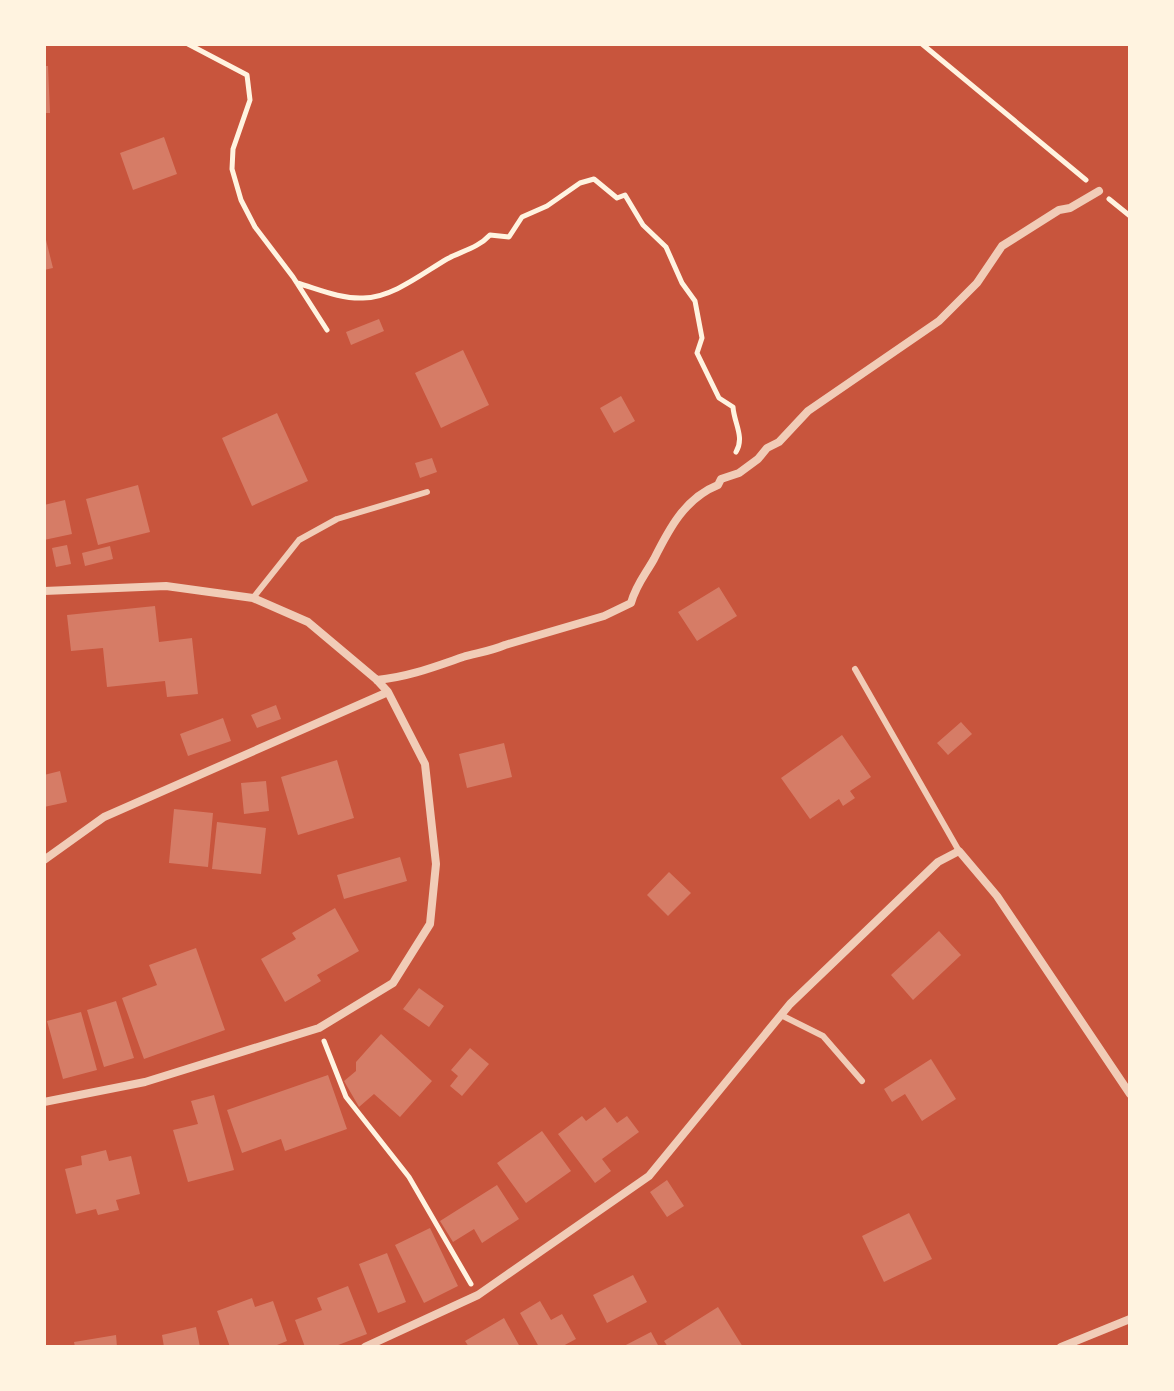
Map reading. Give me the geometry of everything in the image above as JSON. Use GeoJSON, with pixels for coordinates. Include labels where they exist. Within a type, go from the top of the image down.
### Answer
{"type":"FeatureCollection","features":[{"type":"Feature","properties":{"kind":"street"},"geometry":{"type":"LineString","coordinates":[[377,680],[403,677],[489,651],[604,616],[631,603],[637,583],[687,504],[718,485],[721,479],[739,473],[767,448],[779,442],[808,411],[939,321],[977,283],[1002,246],[1059,210],[1070,208],[1099,191]]}},
{"type":"Feature","properties":{"kind":"street"},"geometry":{"type":"LineString","coordinates":[[44,591],[166,586],[253,598],[308,622],[388,692],[425,764],[436,864],[430,924],[393,983],[319,1028],[145,1082],[44,1102]]}},
{"type":"Feature","properties":{"kind":"street"},"geometry":{"type":"LineString","coordinates":[[44,860],[104,817],[388,692]]}},
{"type":"Feature","properties":{"kind":"street"},"geometry":{"type":"LineString","coordinates":[[365,1347],[478,1295],[649,1176],[781,1015],[938,862],[959,851],[997,896],[1130,1094]]}},
{"type":"Feature","properties":{"kind":"street"},"geometry":{"type":"LineString","coordinates":[[1061,1347],[1130,1319]]}},
{"type":"Feature","properties":{"kind":"lane"},"geometry":{"type":"LineString","coordinates":[[253,598],[299,540],[337,519],[427,492]]}},
{"type":"Feature","properties":{"kind":"lane"},"geometry":{"type":"LineString","coordinates":[[855,669],[959,851]]}},
{"type":"Feature","properties":{"kind":"lane"},"geometry":{"type":"LineString","coordinates":[[781,1015],[823,1036],[862,1081]]}},
{"type":"Feature","properties":{"kind":"path"},"geometry":{"type":"LineString","coordinates":[[188,44],[247,75],[250,100],[233,149],[232,169],[241,200],[255,227],[327,330]]}},
{"type":"Feature","properties":{"kind":"path"},"geometry":{"type":"LineString","coordinates":[[922,44],[1130,216]]}},
{"type":"Feature","properties":{"kind":"path"},"geometry":{"type":"LineString","coordinates":[[297,283],[316,291],[363,298],[383,295],[460,252],[482,245],[490,235],[509,237],[522,217],[547,206],[580,183],[594,179],[617,198],[625,195],[643,225],[666,247],[682,283],[695,301],[702,338],[697,353],[719,398],[733,407],[739,429],[740,446],[724,463],[721,479]]}},
{"type":"Feature","properties":{"kind":"path"},"geometry":{"type":"LineString","coordinates":[[319,1028],[346,1097],[409,1177],[478,1295]]}},
{"type":"Feature","properties":{"kind":"building"},"geometry":{"type":"Polygon","coordinates":[[[44,66],[48,66],[50,113],[44,113],[44,66]]]}},
{"type":"Feature","properties":{"kind":"building"},"geometry":{"type":"Polygon","coordinates":[[[164,137],[177,174],[133,190],[120,153],[164,137]]]}},
{"type":"Feature","properties":{"kind":"building"},"geometry":{"type":"Polygon","coordinates":[[[44,237],[53,268],[44,270],[44,237]]]}},
{"type":"Feature","properties":{"kind":"building"},"geometry":{"type":"Polygon","coordinates":[[[379,319],[384,331],[351,345],[346,332],[379,319]]]}},
{"type":"Feature","properties":{"kind":"building"},"geometry":{"type":"Polygon","coordinates":[[[463,350],[489,405],[441,428],[415,373],[463,350]]]}},
{"type":"Feature","properties":{"kind":"building"},"geometry":{"type":"Polygon","coordinates":[[[621,396],[635,421],[614,433],[600,408],[621,396]]]}},
{"type":"Feature","properties":{"kind":"building"},"geometry":{"type":"Polygon","coordinates":[[[277,413],[308,481],[252,506],[222,438],[277,413]]]}},
{"type":"Feature","properties":{"kind":"building"},"geometry":{"type":"Polygon","coordinates":[[[432,458],[437,472],[420,478],[415,463],[432,458]]]}},
{"type":"Feature","properties":{"kind":"building"},"geometry":{"type":"Polygon","coordinates":[[[138,485],[150,532],[98,545],[86,499],[138,485]]]}},
{"type":"Feature","properties":{"kind":"building"},"geometry":{"type":"Polygon","coordinates":[[[65,500],[72,534],[44,540],[44,505],[65,500]]]}},
{"type":"Feature","properties":{"kind":"building"},"geometry":{"type":"Polygon","coordinates":[[[67,545],[71,564],[56,567],[52,548],[67,545]]]}},
{"type":"Feature","properties":{"kind":"building"},"geometry":{"type":"Polygon","coordinates":[[[110,546],[113,559],[85,566],[82,553],[110,546]]]}},
{"type":"Feature","properties":{"kind":"building"},"geometry":{"type":"Polygon","coordinates":[[[719,587],[737,616],[697,641],[678,612],[719,587]]]}},
{"type":"Feature","properties":{"kind":"building"},"geometry":{"type":"Polygon","coordinates":[[[155,606],[159,642],[192,638],[198,694],[167,697],[165,681],[107,687],[103,648],[71,651],[67,615],[155,606]]]}},
{"type":"Feature","properties":{"kind":"building"},"geometry":{"type":"Polygon","coordinates":[[[276,705],[281,719],[257,728],[251,715],[276,705]]]}},
{"type":"Feature","properties":{"kind":"building"},"geometry":{"type":"Polygon","coordinates":[[[223,718],[231,741],[188,756],[180,734],[223,718]]]}},
{"type":"Feature","properties":{"kind":"building"},"geometry":{"type":"Polygon","coordinates":[[[961,722],[972,734],[948,755],[937,743],[961,722]]]}},
{"type":"Feature","properties":{"kind":"building"},"geometry":{"type":"Polygon","coordinates":[[[842,735],[871,777],[850,791],[855,798],[843,806],[839,799],[810,819],[781,778],[842,735]]]}},
{"type":"Feature","properties":{"kind":"building"},"geometry":{"type":"Polygon","coordinates":[[[504,743],[512,777],[467,788],[459,754],[504,743]]]}},
{"type":"Feature","properties":{"kind":"building"},"geometry":{"type":"Polygon","coordinates":[[[337,760],[354,818],[298,835],[281,777],[337,760]]]}},
{"type":"Feature","properties":{"kind":"building"},"geometry":{"type":"Polygon","coordinates":[[[60,771],[67,802],[44,807],[44,775],[60,771]]]}},
{"type":"Feature","properties":{"kind":"building"},"geometry":{"type":"Polygon","coordinates":[[[266,781],[269,811],[244,814],[241,783],[266,781]]]}},
{"type":"Feature","properties":{"kind":"building"},"geometry":{"type":"Polygon","coordinates":[[[174,809],[213,813],[208,867],[169,863],[174,809]]]}},
{"type":"Feature","properties":{"kind":"building"},"geometry":{"type":"Polygon","coordinates":[[[217,822],[266,828],[261,874],[212,869],[217,822]]]}},
{"type":"Feature","properties":{"kind":"building"},"geometry":{"type":"Polygon","coordinates":[[[400,857],[407,881],[344,899],[337,875],[400,857]]]}},
{"type":"Feature","properties":{"kind":"building"},"geometry":{"type":"Polygon","coordinates":[[[669,872],[691,893],[668,916],[647,895],[669,872]]]}},
{"type":"Feature","properties":{"kind":"building"},"geometry":{"type":"Polygon","coordinates":[[[335,908],[359,951],[317,975],[321,981],[285,1002],[261,959],[296,939],[292,933],[335,908]]]}},
{"type":"Feature","properties":{"kind":"building"},"geometry":{"type":"Polygon","coordinates":[[[939,931],[961,955],[913,1000],[891,975],[939,931]]]}},
{"type":"Feature","properties":{"kind":"building"},"geometry":{"type":"Polygon","coordinates":[[[196,948],[225,1030],[144,1059],[122,998],[157,985],[149,965],[196,948]]]}},
{"type":"Feature","properties":{"kind":"building"},"geometry":{"type":"Polygon","coordinates":[[[419,988],[444,1006],[429,1027],[403,1009],[419,988]]]}},
{"type":"Feature","properties":{"kind":"building"},"geometry":{"type":"Polygon","coordinates":[[[116,1001],[134,1058],[104,1067],[87,1010],[116,1001]]]}},
{"type":"Feature","properties":{"kind":"building"},"geometry":{"type":"Polygon","coordinates":[[[81,1012],[97,1070],[63,1079],[47,1021],[81,1012]]]}},
{"type":"Feature","properties":{"kind":"building"},"geometry":{"type":"Polygon","coordinates":[[[381,1034],[432,1081],[400,1117],[374,1094],[359,1107],[344,1081],[356,1071],[356,1062],[381,1034]]]}},
{"type":"Feature","properties":{"kind":"building"},"geometry":{"type":"Polygon","coordinates":[[[470,1048],[489,1064],[462,1096],[450,1086],[458,1076],[451,1070],[470,1048]]]}},
{"type":"Feature","properties":{"kind":"building"},"geometry":{"type":"Polygon","coordinates":[[[931,1059],[956,1099],[922,1121],[905,1094],[892,1102],[884,1089],[931,1059]]]}},
{"type":"Feature","properties":{"kind":"building"},"geometry":{"type":"Polygon","coordinates":[[[328,1075],[347,1129],[285,1151],[281,1139],[242,1153],[227,1110],[328,1075]]]}},
{"type":"Feature","properties":{"kind":"building"},"geometry":{"type":"Polygon","coordinates":[[[214,1095],[234,1170],[188,1182],[173,1130],[198,1124],[191,1101],[214,1095]]]}},
{"type":"Feature","properties":{"kind":"building"},"geometry":{"type":"Polygon","coordinates":[[[605,1107],[617,1123],[627,1116],[639,1132],[602,1159],[611,1171],[595,1183],[558,1134],[582,1116],[586,1121],[605,1107]]]}},
{"type":"Feature","properties":{"kind":"building"},"geometry":{"type":"Polygon","coordinates":[[[542,1131],[571,1171],[526,1203],[497,1163],[542,1131]]]}},
{"type":"Feature","properties":{"kind":"building"},"geometry":{"type":"Polygon","coordinates":[[[106,1150],[109,1161],[131,1156],[140,1194],[116,1200],[119,1210],[98,1215],[96,1209],[76,1214],[65,1169],[82,1165],[81,1156],[106,1150]]]}},
{"type":"Feature","properties":{"kind":"building"},"geometry":{"type":"Polygon","coordinates":[[[667,1180],[684,1206],[667,1217],[650,1192],[667,1180]]]}},
{"type":"Feature","properties":{"kind":"building"},"geometry":{"type":"Polygon","coordinates":[[[497,1185],[519,1219],[482,1243],[474,1229],[453,1242],[440,1221],[497,1185]]]}},
{"type":"Feature","properties":{"kind":"building"},"geometry":{"type":"Polygon","coordinates":[[[909,1213],[932,1259],[884,1282],[862,1236],[909,1213]]]}},
{"type":"Feature","properties":{"kind":"building"},"geometry":{"type":"Polygon","coordinates":[[[430,1228],[458,1286],[424,1303],[395,1245],[430,1228]]]}},
{"type":"Feature","properties":{"kind":"building"},"geometry":{"type":"Polygon","coordinates":[[[387,1253],[406,1302],[378,1313],[359,1264],[387,1253]]]}},
{"type":"Feature","properties":{"kind":"building"},"geometry":{"type":"Polygon","coordinates":[[[633,1275],[647,1302],[607,1323],[593,1295],[633,1275]]]}},
{"type":"Feature","properties":{"kind":"building"},"geometry":{"type":"Polygon","coordinates":[[[348,1286],[367,1334],[333,1347],[305,1347],[295,1320],[322,1310],[317,1298],[348,1286]]]}},
{"type":"Feature","properties":{"kind":"building"},"geometry":{"type":"Polygon","coordinates":[[[252,1298],[255,1307],[273,1301],[287,1341],[272,1347],[230,1347],[217,1311],[252,1298]]]}},
{"type":"Feature","properties":{"kind":"building"},"geometry":{"type":"Polygon","coordinates":[[[540,1301],[551,1320],[562,1314],[576,1339],[561,1347],[539,1347],[520,1313],[540,1301]]]}},
{"type":"Feature","properties":{"kind":"building"},"geometry":{"type":"Polygon","coordinates":[[[718,1307],[743,1347],[668,1347],[664,1341],[718,1307]]]}},
{"type":"Feature","properties":{"kind":"building"},"geometry":{"type":"Polygon","coordinates":[[[504,1318],[520,1347],[469,1347],[465,1341],[504,1318]]]}},
{"type":"Feature","properties":{"kind":"building"},"geometry":{"type":"Polygon","coordinates":[[[196,1327],[200,1347],[164,1347],[162,1335],[196,1327]]]}},
{"type":"Feature","properties":{"kind":"building"},"geometry":{"type":"Polygon","coordinates":[[[651,1332],[659,1347],[622,1347],[651,1332]]]}},
{"type":"Feature","properties":{"kind":"building"},"geometry":{"type":"Polygon","coordinates":[[[116,1335],[117,1347],[75,1347],[74,1342],[116,1335]]]}}]}
